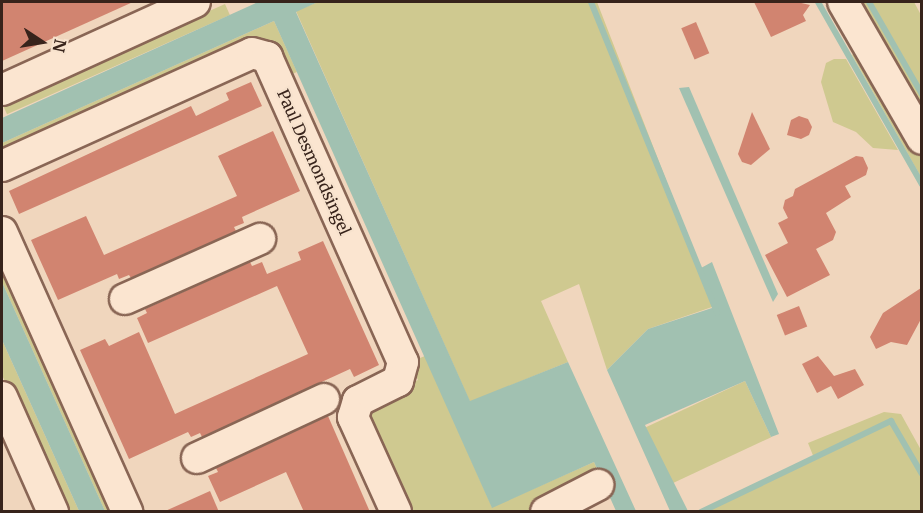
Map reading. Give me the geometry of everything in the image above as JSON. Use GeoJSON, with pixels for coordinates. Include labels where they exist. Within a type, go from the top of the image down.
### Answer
{"type":"FeatureCollection","features":[{"type":"Feature","properties":{"kind":"street"},"geometry":{"type":"LineString","coordinates":[[2,90],[195,2]]}},
{"type":"Feature","properties":{"kind":"street"},"geometry":{"type":"LineString","coordinates":[[843,2],[921,139]]}},
{"type":"Feature","properties":{"kind":"street","name":"Paul Desmondsingel"},"geometry":{"type":"LineString","coordinates":[[2,166],[252,53],[267,57],[403,362],[398,381],[358,401],[353,417],[396,512]]}},
{"type":"Feature","properties":{"kind":"street"},"geometry":{"type":"LineString","coordinates":[[2,232],[127,512]]}},
{"type":"Feature","properties":{"kind":"street"},"geometry":{"type":"LineString","coordinates":[[125,299],[260,239]]}},
{"type":"Feature","properties":{"kind":"street"},"geometry":{"type":"LineString","coordinates":[[197,458],[324,399]]}},
{"type":"Feature","properties":{"kind":"street"},"geometry":{"type":"LineString","coordinates":[[4,410],[53,512]]}},
{"type":"Feature","properties":{"kind":"street"},"geometry":{"type":"LineString","coordinates":[[546,512],[598,485]]}},
{"type":"Feature","properties":{"kind":"shaded area"},"geometry":{"type":"Polygon","coordinates":[[[258,2],[318,2],[296,12],[470,401],[568,362],[636,511],[616,511],[594,462],[492,508],[274,21],[2,143],[2,118],[258,2]]]}},
{"type":"Feature","properties":{"kind":"shaded area"},"geometry":{"type":"Polygon","coordinates":[[[318,2],[597,2],[715,306],[648,329],[607,370],[579,284],[541,301],[568,362],[470,402],[296,11],[318,2]]]}},
{"type":"Feature","properties":{"kind":"shaded area"},"geometry":{"type":"Polygon","coordinates":[[[852,2],[914,2],[921,15],[921,122],[852,2]]]}},
{"type":"Feature","properties":{"kind":"shaded area"},"geometry":{"type":"Polygon","coordinates":[[[225,4],[230,15],[7,114],[2,103],[225,4]]]}},
{"type":"Feature","properties":{"kind":"shaded area"},"geometry":{"type":"Polygon","coordinates":[[[274,21],[297,72],[282,78],[265,41],[2,159],[2,143],[274,21]]]}},
{"type":"Feature","properties":{"kind":"shaded area"},"geometry":{"type":"Polygon","coordinates":[[[857,50],[864,55],[921,158],[921,177],[852,55],[857,50]]]}},
{"type":"Feature","properties":{"kind":"shaded area"},"geometry":{"type":"Polygon","coordinates":[[[834,59],[846,59],[898,150],[873,148],[856,132],[833,122],[821,82],[826,63],[834,59]]]}},
{"type":"Feature","properties":{"kind":"shaded area"},"geometry":{"type":"Polygon","coordinates":[[[689,87],[778,294],[773,302],[679,88],[689,87]]]}},
{"type":"Feature","properties":{"kind":"shaded area"},"geometry":{"type":"Polygon","coordinates":[[[2,246],[121,511],[105,511],[2,282],[2,246]]]}},
{"type":"Feature","properties":{"kind":"shaded area"},"geometry":{"type":"Polygon","coordinates":[[[712,262],[779,434],[771,437],[745,381],[645,425],[688,511],[670,511],[607,370],[648,329],[715,307],[701,268],[712,262]]]}},
{"type":"Feature","properties":{"kind":"shaded area"},"geometry":{"type":"Polygon","coordinates":[[[2,282],[105,511],[79,511],[2,340],[2,282]]]}},
{"type":"Feature","properties":{"kind":"shaded area"},"geometry":{"type":"Polygon","coordinates":[[[2,340],[79,511],[63,511],[2,375],[2,340]]]}},
{"type":"Feature","properties":{"kind":"shaded area"},"geometry":{"type":"Polygon","coordinates":[[[425,356],[492,507],[594,462],[602,480],[530,511],[402,511],[365,412],[373,400],[418,380],[410,362],[425,356]]]}},
{"type":"Feature","properties":{"kind":"shaded area"},"geometry":{"type":"Polygon","coordinates":[[[745,381],[771,437],[672,484],[645,427],[745,381]]]}},
{"type":"Feature","properties":{"kind":"shaded area"},"geometry":{"type":"Polygon","coordinates":[[[884,412],[901,414],[921,450],[921,511],[704,511],[814,458],[808,443],[884,412]]]}},
{"type":"Feature","properties":{"kind":"building"},"geometry":{"type":"Polygon","coordinates":[[[2,2],[133,2],[2,61],[2,2]]]}},
{"type":"Feature","properties":{"kind":"building"},"geometry":{"type":"Polygon","coordinates":[[[754,2],[797,2],[810,5],[803,15],[806,21],[771,37],[754,2]]]}},
{"type":"Feature","properties":{"kind":"building"},"geometry":{"type":"Polygon","coordinates":[[[696,22],[709,53],[695,60],[681,28],[696,22]]]}},
{"type":"Feature","properties":{"kind":"building"},"geometry":{"type":"Polygon","coordinates":[[[251,82],[262,106],[19,214],[9,191],[191,106],[196,116],[229,100],[226,93],[251,82]]]}},
{"type":"Feature","properties":{"kind":"building"},"geometry":{"type":"Polygon","coordinates":[[[752,112],[770,149],[751,165],[742,162],[738,154],[752,112]]]}},
{"type":"Feature","properties":{"kind":"building"},"geometry":{"type":"Polygon","coordinates":[[[799,116],[808,119],[812,127],[809,135],[801,139],[787,135],[791,120],[799,116]]]}},
{"type":"Feature","properties":{"kind":"building"},"geometry":{"type":"Polygon","coordinates":[[[273,131],[300,191],[242,217],[244,223],[234,227],[236,231],[131,278],[129,275],[119,279],[117,274],[58,300],[31,240],[86,216],[104,255],[237,196],[218,156],[273,131]]]}},
{"type":"Feature","properties":{"kind":"building"},"geometry":{"type":"Polygon","coordinates":[[[856,156],[863,157],[868,168],[866,175],[845,186],[851,197],[826,213],[836,232],[833,240],[816,249],[830,275],[787,297],[765,255],[788,243],[778,223],[788,218],[783,208],[785,200],[793,196],[795,189],[856,156]]]}},
{"type":"Feature","properties":{"kind":"building"},"geometry":{"type":"Polygon","coordinates":[[[323,241],[379,365],[354,377],[350,369],[202,437],[200,433],[191,437],[188,432],[129,459],[80,350],[105,339],[109,346],[139,332],[175,414],[308,354],[277,286],[148,343],[137,318],[147,313],[145,309],[250,262],[252,266],[262,262],[267,274],[301,260],[298,252],[323,241]]]}},
{"type":"Feature","properties":{"kind":"building"},"geometry":{"type":"Polygon","coordinates":[[[921,288],[921,319],[907,345],[891,342],[876,349],[870,337],[883,313],[921,288]]]}},
{"type":"Feature","properties":{"kind":"building"},"geometry":{"type":"Polygon","coordinates":[[[799,306],[807,326],[785,335],[777,315],[799,306]]]}},
{"type":"Feature","properties":{"kind":"building"},"geometry":{"type":"Polygon","coordinates":[[[818,356],[834,376],[855,369],[864,385],[838,399],[831,386],[817,393],[802,364],[818,356]]]}},
{"type":"Feature","properties":{"kind":"building"},"geometry":{"type":"Polygon","coordinates":[[[328,416],[370,512],[304,512],[286,472],[220,502],[208,476],[218,472],[216,468],[328,416]]]}},
{"type":"Feature","properties":{"kind":"building"},"geometry":{"type":"Polygon","coordinates":[[[210,491],[219,512],[163,512],[210,491]]]}},
{"type":"Feature","properties":{"kind":"waterway"},"geometry":{"type":"LineString","coordinates":[[591,2],[717,312]]}},
{"type":"Feature","properties":{"kind":"waterway"},"geometry":{"type":"LineString","coordinates":[[818,2],[922,184]]}},
{"type":"Feature","properties":{"kind":"waterway"},"geometry":{"type":"LineString","coordinates":[[869,2],[922,94]]}},
{"type":"Feature","properties":{"kind":"waterway"},"geometry":{"type":"LineString","coordinates":[[701,512],[891,421],[922,474]]}}]}
